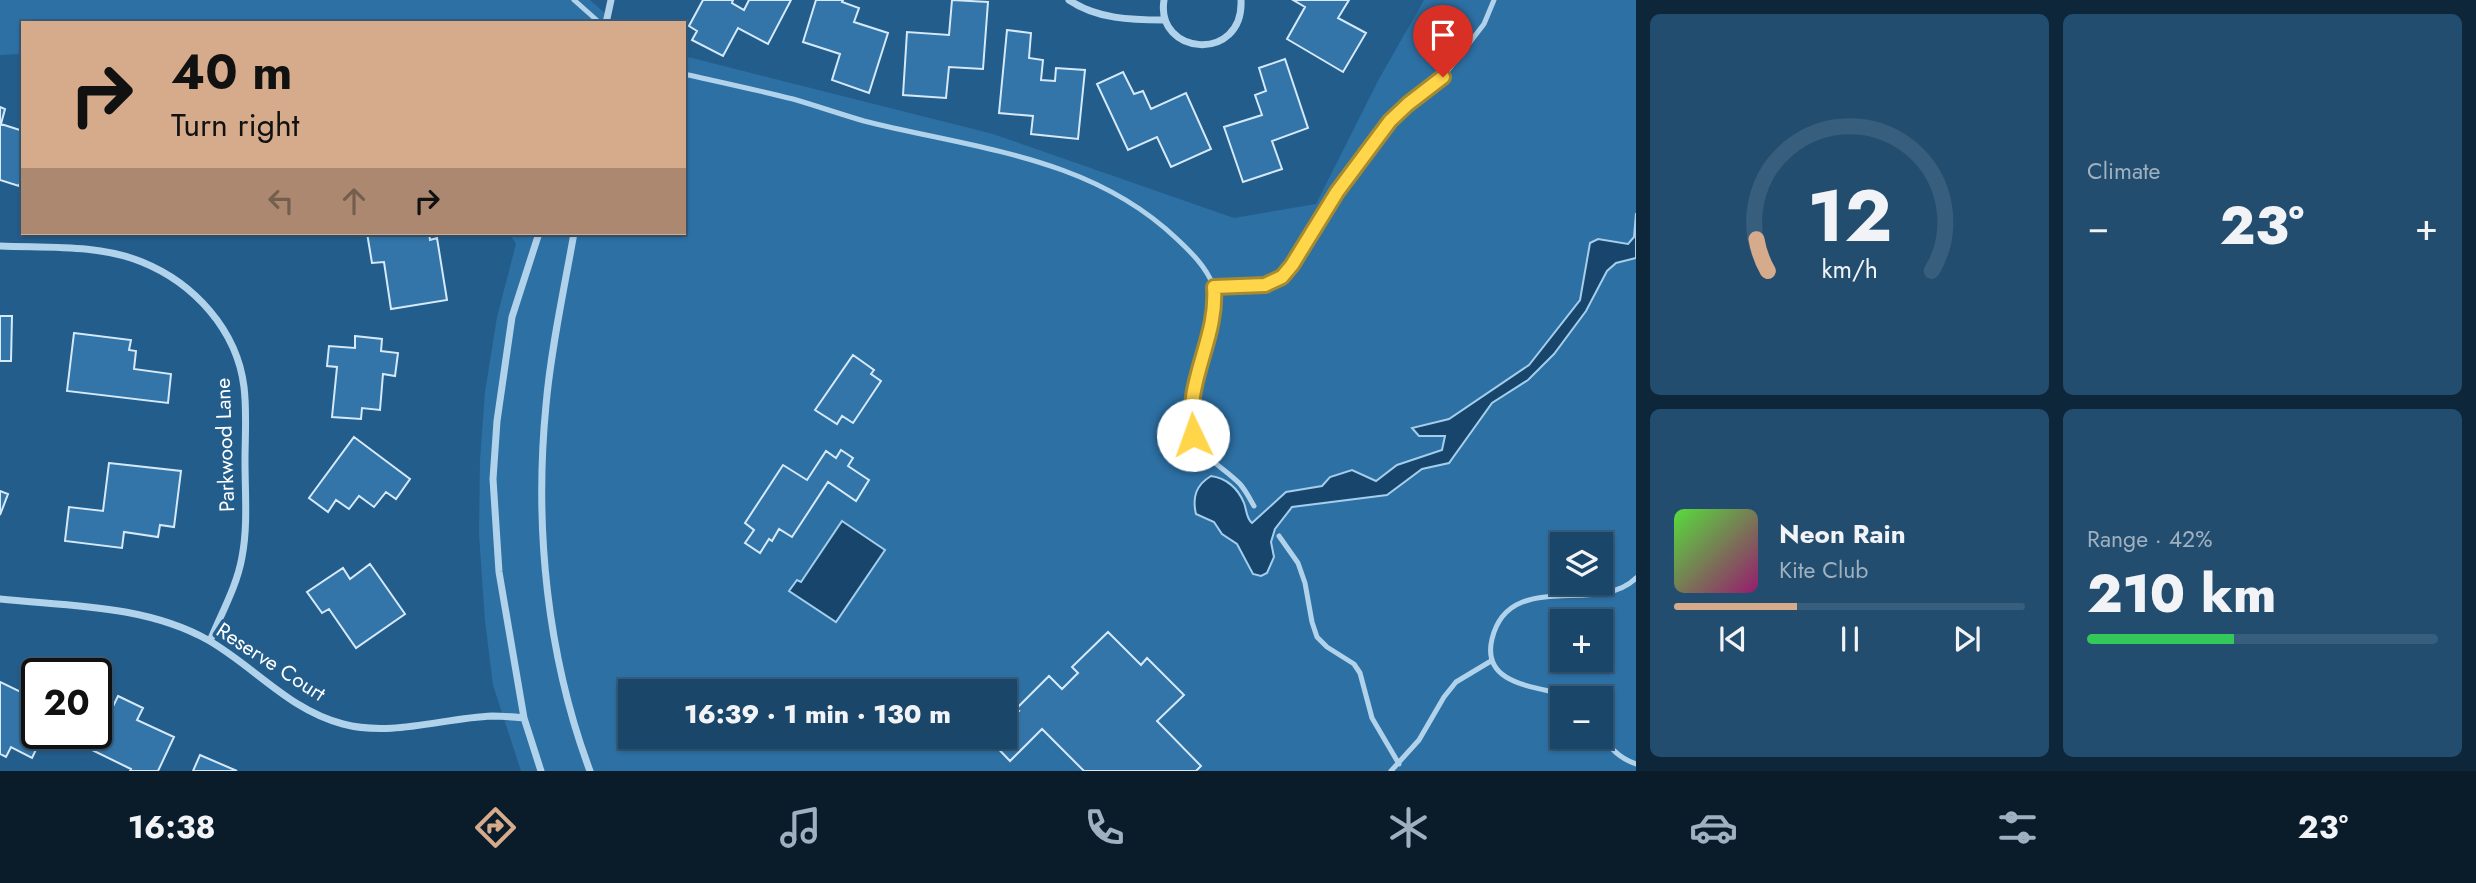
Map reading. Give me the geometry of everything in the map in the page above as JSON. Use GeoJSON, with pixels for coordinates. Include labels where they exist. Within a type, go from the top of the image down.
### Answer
{"type":"FeatureCollection","features":[{"type":"Feature","properties":{"kind":"street"},"geometry":{"type":"LineString","coordinates":[[606,21],[611,0]]}},
{"type":"Feature","properties":{"kind":"street"},"geometry":{"type":"LineString","coordinates":[[1069,0],[1101,15],[1133,20],[1164,20]]}},
{"type":"Feature","properties":{"kind":"street"},"geometry":{"type":"LineString","coordinates":[[1164,0],[1164,20],[1174,34],[1191,44],[1209,45],[1226,38],[1237,26],[1241,0]]}},
{"type":"Feature","properties":{"kind":"street"},"geometry":{"type":"LineString","coordinates":[[538,235],[512,317],[496,421],[494,480],[499,572],[524,718],[541,771]]}},
{"type":"Feature","properties":{"kind":"street"},"geometry":{"type":"LineString","coordinates":[[574,235],[546,402],[542,448],[541,530],[556,645],[577,736],[590,771]]}},
{"type":"Feature","properties":{"kind":"street","name":"Parkwood Lane"},"geometry":{"type":"LineString","coordinates":[[0,246],[110,252],[143,262],[193,293],[228,334],[239,359],[244,388],[246,520],[242,557],[236,579],[210,641]]}},
{"type":"Feature","properties":{"kind":"street","name":"Reserve Court"},"geometry":{"type":"LineString","coordinates":[[0,599],[135,614],[185,628],[210,641],[291,702],[311,713],[343,724],[386,728],[492,716],[524,718]]}},
{"type":"Feature","properties":{"kind":"lane"},"geometry":{"type":"LineString","coordinates":[[574,0],[598,21]]}},
{"type":"Feature","properties":{"kind":"lane"},"geometry":{"type":"LineString","coordinates":[[1214,287],[1265,285],[1282,277],[1337,192],[1390,121],[1443,77],[1484,24],[1494,0]]}},
{"type":"Feature","properties":{"kind":"lane"},"geometry":{"type":"LineString","coordinates":[[686,74],[1054,166],[1092,180],[1133,203],[1166,228],[1191,252],[1214,287],[1214,312],[1189,415],[1193,435],[1201,450],[1241,486],[1254,506]]}},
{"type":"Feature","properties":{"kind":"lane"},"geometry":{"type":"LineString","coordinates":[[1279,536],[1298,563],[1317,637],[1354,664],[1360,673],[1372,718],[1399,764]]}},
{"type":"Feature","properties":{"kind":"lane"},"geometry":{"type":"LineString","coordinates":[[1550,692],[1508,679],[1491,661],[1490,648],[1494,632],[1503,618],[1516,605],[1532,597],[1580,596],[1607,592],[1636,578]]}},
{"type":"Feature","properties":{"kind":"lane"},"geometry":{"type":"LineString","coordinates":[[1391,771],[1419,740],[1456,682],[1491,661]]}},
{"type":"Feature","properties":{"kind":"lane"},"geometry":{"type":"LineString","coordinates":[[1611,749],[1626,761],[1636,764]]}},
{"type":"Feature","properties":{"kind":"shaded area"},"geometry":{"type":"Polygon","coordinates":[[[0,0],[590,0],[614,21],[21,21],[21,54],[0,55],[0,0]]]}},
{"type":"Feature","properties":{"kind":"shaded area"},"geometry":{"type":"Polygon","coordinates":[[[1424,0],[1636,0],[1636,771],[521,771],[493,685],[479,534],[480,460],[485,392],[497,317],[516,244],[510,235],[686,235],[686,57],[993,134],[1234,218],[1316,204],[1379,79],[1424,0]]]}},
{"type":"Feature","properties":{"kind":"shaded area"},"geometry":{"type":"Polygon","coordinates":[[[1636,213],[1636,258],[1616,263],[1607,271],[1586,311],[1554,354],[1528,380],[1492,403],[1449,463],[1422,469],[1387,495],[1292,507],[1275,529],[1271,542],[1274,557],[1267,573],[1261,576],[1253,574],[1237,544],[1222,534],[1214,522],[1196,514],[1196,492],[1211,476],[1226,481],[1235,488],[1252,523],[1286,492],[1322,486],[1330,477],[1352,470],[1376,481],[1397,465],[1442,450],[1445,436],[1419,436],[1412,428],[1449,419],[1529,365],[1580,300],[1590,243],[1598,239],[1628,244],[1634,237],[1636,213]]]}},
{"type":"Feature","properties":{"kind":"shaded area"},"geometry":{"type":"Polygon","coordinates":[[[842,521],[885,550],[836,622],[789,591],[797,580],[801,582],[842,521]]]}},
{"type":"Feature","properties":{"kind":"building"},"geometry":{"type":"Polygon","coordinates":[[[703,0],[733,0],[732,3],[744,10],[749,0],[791,0],[768,44],[738,28],[723,56],[692,40],[697,31],[689,26],[703,0]]]}},
{"type":"Feature","properties":{"kind":"building"},"geometry":{"type":"Polygon","coordinates":[[[816,0],[843,0],[842,2],[859,8],[854,22],[888,33],[869,93],[832,80],[840,54],[803,42],[816,0]]]}},
{"type":"Feature","properties":{"kind":"building"},"geometry":{"type":"Polygon","coordinates":[[[952,0],[988,2],[983,69],[949,67],[946,98],[903,95],[907,32],[949,35],[952,0]]]}},
{"type":"Feature","properties":{"kind":"building"},"geometry":{"type":"Polygon","coordinates":[[[1293,0],[1349,0],[1338,18],[1366,33],[1343,72],[1287,39],[1305,7],[1293,0]]]}},
{"type":"Feature","properties":{"kind":"building"},"geometry":{"type":"Polygon","coordinates":[[[1007,30],[1031,33],[1029,58],[1043,60],[1041,80],[1055,81],[1056,68],[1085,70],[1078,139],[1031,134],[1033,116],[999,113],[1007,30]]]}},
{"type":"Feature","properties":{"kind":"building"},"geometry":{"type":"Polygon","coordinates":[[[1285,59],[1308,128],[1272,141],[1282,169],[1243,182],[1224,127],[1262,115],[1255,95],[1266,91],[1259,68],[1285,59]]]}},
{"type":"Feature","properties":{"kind":"building"},"geometry":{"type":"Polygon","coordinates":[[[1123,72],[1134,94],[1143,91],[1151,109],[1186,93],[1211,149],[1171,167],[1157,137],[1128,150],[1097,84],[1123,72]]]}},
{"type":"Feature","properties":{"kind":"building"},"geometry":{"type":"Polygon","coordinates":[[[0,107],[5,109],[1,124],[21,130],[21,180],[19,186],[0,180],[0,107]]]}},
{"type":"Feature","properties":{"kind":"building"},"geometry":{"type":"Polygon","coordinates":[[[367,235],[429,235],[430,240],[437,238],[447,300],[391,309],[384,262],[372,263],[367,235]]]}},
{"type":"Feature","properties":{"kind":"building"},"geometry":{"type":"Polygon","coordinates":[[[0,316],[12,316],[11,361],[0,361],[0,316]]]}},
{"type":"Feature","properties":{"kind":"building"},"geometry":{"type":"Polygon","coordinates":[[[74,333],[131,340],[129,350],[136,351],[134,369],[171,374],[168,403],[67,391],[74,333]]]}},
{"type":"Feature","properties":{"kind":"building"},"geometry":{"type":"Polygon","coordinates":[[[355,336],[382,339],[381,351],[398,353],[395,376],[383,374],[380,410],[362,408],[361,419],[332,417],[337,367],[327,366],[329,346],[355,348],[355,336]]]}},
{"type":"Feature","properties":{"kind":"building"},"geometry":{"type":"Polygon","coordinates":[[[853,355],[874,370],[871,374],[881,381],[853,423],[842,416],[837,424],[815,410],[853,355]]]}},
{"type":"Feature","properties":{"kind":"building"},"geometry":{"type":"Polygon","coordinates":[[[354,437],[410,479],[396,499],[386,492],[374,507],[359,496],[349,509],[336,500],[328,512],[309,498],[354,437]]]}},
{"type":"Feature","properties":{"kind":"building"},"geometry":{"type":"Polygon","coordinates":[[[841,450],[853,458],[848,466],[869,480],[856,501],[828,482],[792,537],[779,529],[760,553],[745,543],[754,530],[745,523],[783,465],[807,480],[826,451],[836,458],[841,450]]]}},
{"type":"Feature","properties":{"kind":"building"},"geometry":{"type":"Polygon","coordinates":[[[109,463],[181,471],[174,527],[160,525],[158,537],[124,532],[122,548],[65,541],[69,507],[103,511],[109,463]]]}},
{"type":"Feature","properties":{"kind":"building"},"geometry":{"type":"Polygon","coordinates":[[[0,491],[8,494],[0,515],[0,491]]]}},
{"type":"Feature","properties":{"kind":"building"},"geometry":{"type":"Polygon","coordinates":[[[370,564],[405,614],[356,648],[329,609],[322,613],[307,592],[343,568],[350,579],[370,564]]]}},
{"type":"Feature","properties":{"kind":"building"},"geometry":{"type":"Polygon","coordinates":[[[1108,632],[1141,665],[1147,658],[1184,695],[1157,721],[1201,766],[1196,771],[1084,771],[1042,729],[1010,761],[999,749],[1017,749],[1017,708],[1049,676],[1062,689],[1078,673],[1072,667],[1108,632]]]}},
{"type":"Feature","properties":{"kind":"building"},"geometry":{"type":"Polygon","coordinates":[[[0,682],[21,692],[21,749],[36,749],[32,758],[11,747],[6,757],[0,754],[0,682]]]}},
{"type":"Feature","properties":{"kind":"building"},"geometry":{"type":"Polygon","coordinates":[[[118,696],[143,708],[137,720],[174,737],[158,771],[130,771],[131,769],[92,750],[112,749],[112,708],[118,696]]]}},
{"type":"Feature","properties":{"kind":"building"},"geometry":{"type":"Polygon","coordinates":[[[200,755],[237,771],[193,771],[200,755]]]}},
{"type":"Feature","properties":{"kind":"route"},"geometry":{"type":"LineString","coordinates":[[1193,435],[1189,415],[1214,312],[1214,287],[1265,285],[1282,277],[1337,192],[1390,121],[1443,77]]}}]}
